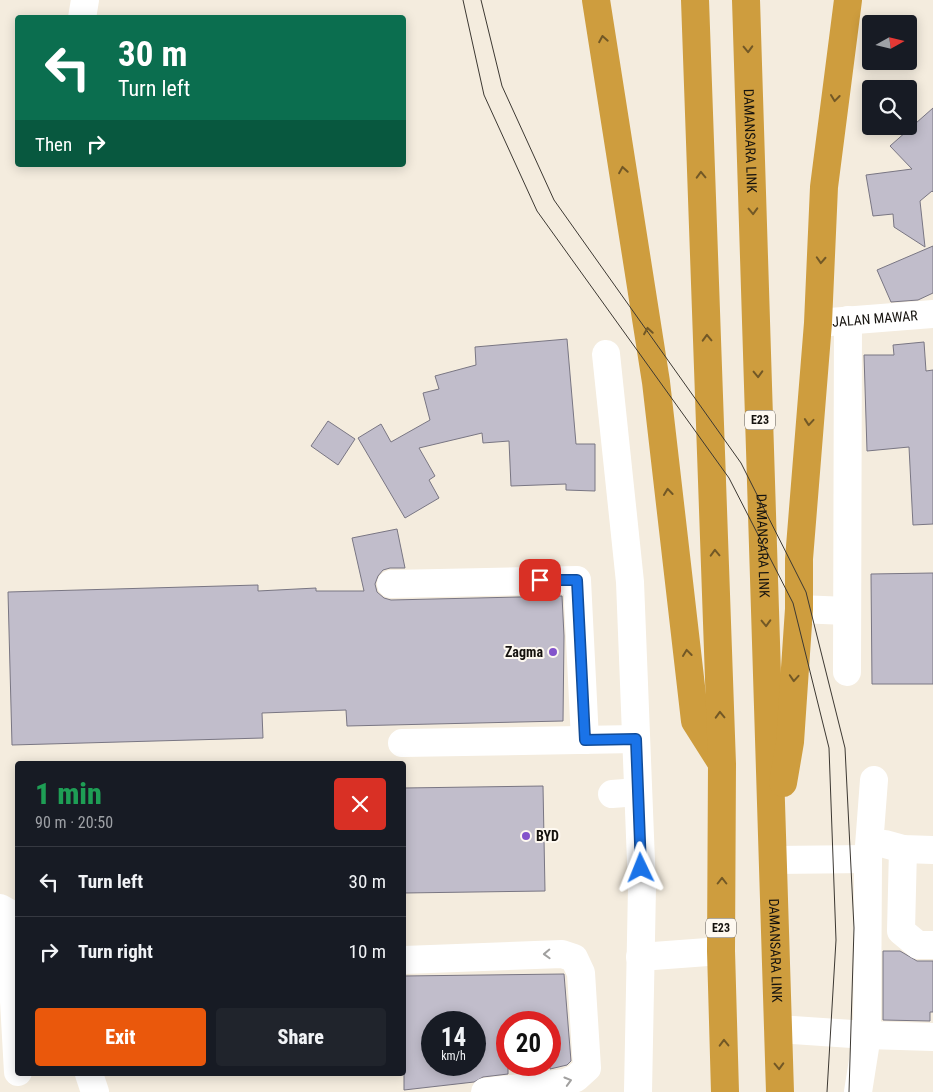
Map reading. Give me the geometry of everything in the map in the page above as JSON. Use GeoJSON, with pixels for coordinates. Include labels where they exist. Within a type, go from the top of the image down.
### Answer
{"type":"FeatureCollection","features":[{"type":"Feature","properties":{"kind":"highway"},"geometry":{"type":"LineString","coordinates":[[596,0],[656,382],[695,721],[722,764]]}},
{"type":"Feature","properties":{"kind":"highway","name":"E23"},"geometry":{"type":"LineString","coordinates":[[695,0],[722,764],[721,951],[725,1092]]}},
{"type":"Feature","properties":{"kind":"highway","name":"DAMANSARA LINK"},"geometry":{"type":"LineString","coordinates":[[746,0],[780,1092]]}},
{"type":"Feature","properties":{"kind":"highway"},"geometry":{"type":"LineString","coordinates":[[773,850],[790,742],[800,609],[800,550],[818,323],[824,186],[840,50],[848,0]]}},
{"type":"Feature","properties":{"kind":"highway"},"geometry":{"type":"LineString","coordinates":[[840,50],[861,0]]}},
{"type":"Feature","properties":{"kind":"street"},"geometry":{"type":"LineString","coordinates":[[82,15],[85,0]]}},
{"type":"Feature","properties":{"kind":"street","name":"JALAN MAWAR"},"geometry":{"type":"LineString","coordinates":[[818,323],[933,314]]}},
{"type":"Feature","properties":{"kind":"street"},"geometry":{"type":"LineString","coordinates":[[847,672],[848,320]]}},
{"type":"Feature","properties":{"kind":"street"},"geometry":{"type":"LineString","coordinates":[[606,354],[630,582],[636,739],[625,793],[642,887],[638,1092]]}},
{"type":"Feature","properties":{"kind":"street"},"geometry":{"type":"LineString","coordinates":[[392,584],[577,580],[585,740]]}},
{"type":"Feature","properties":{"kind":"street"},"geometry":{"type":"LineString","coordinates":[[800,609],[847,611]]}},
{"type":"Feature","properties":{"kind":"street"},"geometry":{"type":"LineString","coordinates":[[402,743],[636,739]]}},
{"type":"Feature","properties":{"kind":"street"},"geometry":{"type":"LineString","coordinates":[[858,1092],[867,1036],[868,849],[874,780]]}},
{"type":"Feature","properties":{"kind":"street"},"geometry":{"type":"LineString","coordinates":[[903,849],[900,932],[918,945],[933,944]]}},
{"type":"Feature","properties":{"kind":"street"},"geometry":{"type":"LineString","coordinates":[[773,850],[933,850]]}},
{"type":"Feature","properties":{"kind":"street"},"geometry":{"type":"LineString","coordinates":[[9,910],[15,1019]]}},
{"type":"Feature","properties":{"kind":"street"},"geometry":{"type":"LineString","coordinates":[[640,957],[721,951]]}},
{"type":"Feature","properties":{"kind":"street"},"geometry":{"type":"LineString","coordinates":[[406,960],[562,954],[574,958],[581,973],[587,1068],[576,1078],[565,1082],[485,1092]]}},
{"type":"Feature","properties":{"kind":"street"},"geometry":{"type":"LineString","coordinates":[[778,1029],[867,1036],[933,1036]]}},
{"type":"Feature","properties":{"kind":"street"},"geometry":{"type":"LineString","coordinates":[[18,1076],[18,1092]]}},
{"type":"Feature","properties":{"kind":"street"},"geometry":{"type":"LineString","coordinates":[[90,1076],[95,1092]]}},
{"type":"Feature","properties":{"kind":"building"},"geometry":{"type":"Polygon","coordinates":[[[933,108],[933,192],[920,201],[925,247],[894,227],[893,214],[873,216],[866,175],[912,169],[890,146],[902,135],[917,135],[917,122],[933,108]]]}},
{"type":"Feature","properties":{"kind":"building"},"geometry":{"type":"Polygon","coordinates":[[[933,246],[933,293],[918,300],[891,302],[877,270],[933,246]]]}},
{"type":"Feature","properties":{"kind":"building"},"geometry":{"type":"Polygon","coordinates":[[[567,339],[576,444],[595,444],[595,491],[566,490],[566,484],[511,486],[509,441],[483,443],[482,433],[419,448],[435,476],[429,480],[439,498],[405,518],[358,438],[381,424],[391,442],[430,420],[423,393],[439,389],[435,376],[476,365],[475,347],[567,339]]]}},
{"type":"Feature","properties":{"kind":"building"},"geometry":{"type":"Polygon","coordinates":[[[924,342],[926,371],[933,370],[933,524],[913,525],[909,447],[867,451],[864,355],[894,355],[893,345],[924,342]]]}},
{"type":"Feature","properties":{"kind":"building"},"geometry":{"type":"Polygon","coordinates":[[[328,421],[355,439],[338,465],[311,446],[328,421]]]}},
{"type":"Feature","properties":{"kind":"building"},"geometry":{"type":"Polygon","coordinates":[[[397,529],[405,568],[383,570],[378,576],[375,584],[377,592],[384,598],[391,600],[562,596],[564,636],[563,721],[347,726],[346,710],[262,713],[263,738],[12,745],[8,592],[258,585],[258,591],[316,588],[316,591],[364,591],[352,538],[397,529]]]}},
{"type":"Feature","properties":{"kind":"building"},"geometry":{"type":"Polygon","coordinates":[[[933,573],[933,684],[872,684],[871,574],[933,573]]]}},
{"type":"Feature","properties":{"kind":"building"},"geometry":{"type":"Polygon","coordinates":[[[543,786],[545,891],[406,893],[406,788],[543,786]]]}},
{"type":"Feature","properties":{"kind":"building"},"geometry":{"type":"Polygon","coordinates":[[[883,951],[900,951],[917,961],[933,961],[933,1012],[930,1012],[930,1021],[883,1020],[883,951]]]}},
{"type":"Feature","properties":{"kind":"building"},"geometry":{"type":"Polygon","coordinates":[[[564,974],[571,1061],[567,1065],[561,1066],[561,1011],[496,1011],[496,1075],[483,1077],[474,1082],[404,1090],[404,1076],[406,1076],[406,976],[564,974]]]}},
{"type":"Feature","properties":{"kind":"tram line"},"geometry":{"type":"LineString","coordinates":[[463,0],[484,95],[537,211],[729,478],[793,603],[829,748],[836,940],[827,1092]]}},
{"type":"Feature","properties":{"kind":"tram line"},"geometry":{"type":"LineString","coordinates":[[481,0],[502,86],[554,200],[741,463],[806,592],[845,748],[854,928],[849,1092]]}},
{"type":"Feature","properties":{"kind":"place","name":"Zagma"},"geometry":{"type":"Point","coordinates":[553,652]}},
{"type":"Feature","properties":{"kind":"place","name":"BYD"},"geometry":{"type":"Point","coordinates":[526,836]}},
{"type":"Feature","properties":{"kind":"route"},"geometry":{"type":"LineString","coordinates":[[540,580],[577,580],[585,740],[636,739],[641,868]]}}]}
